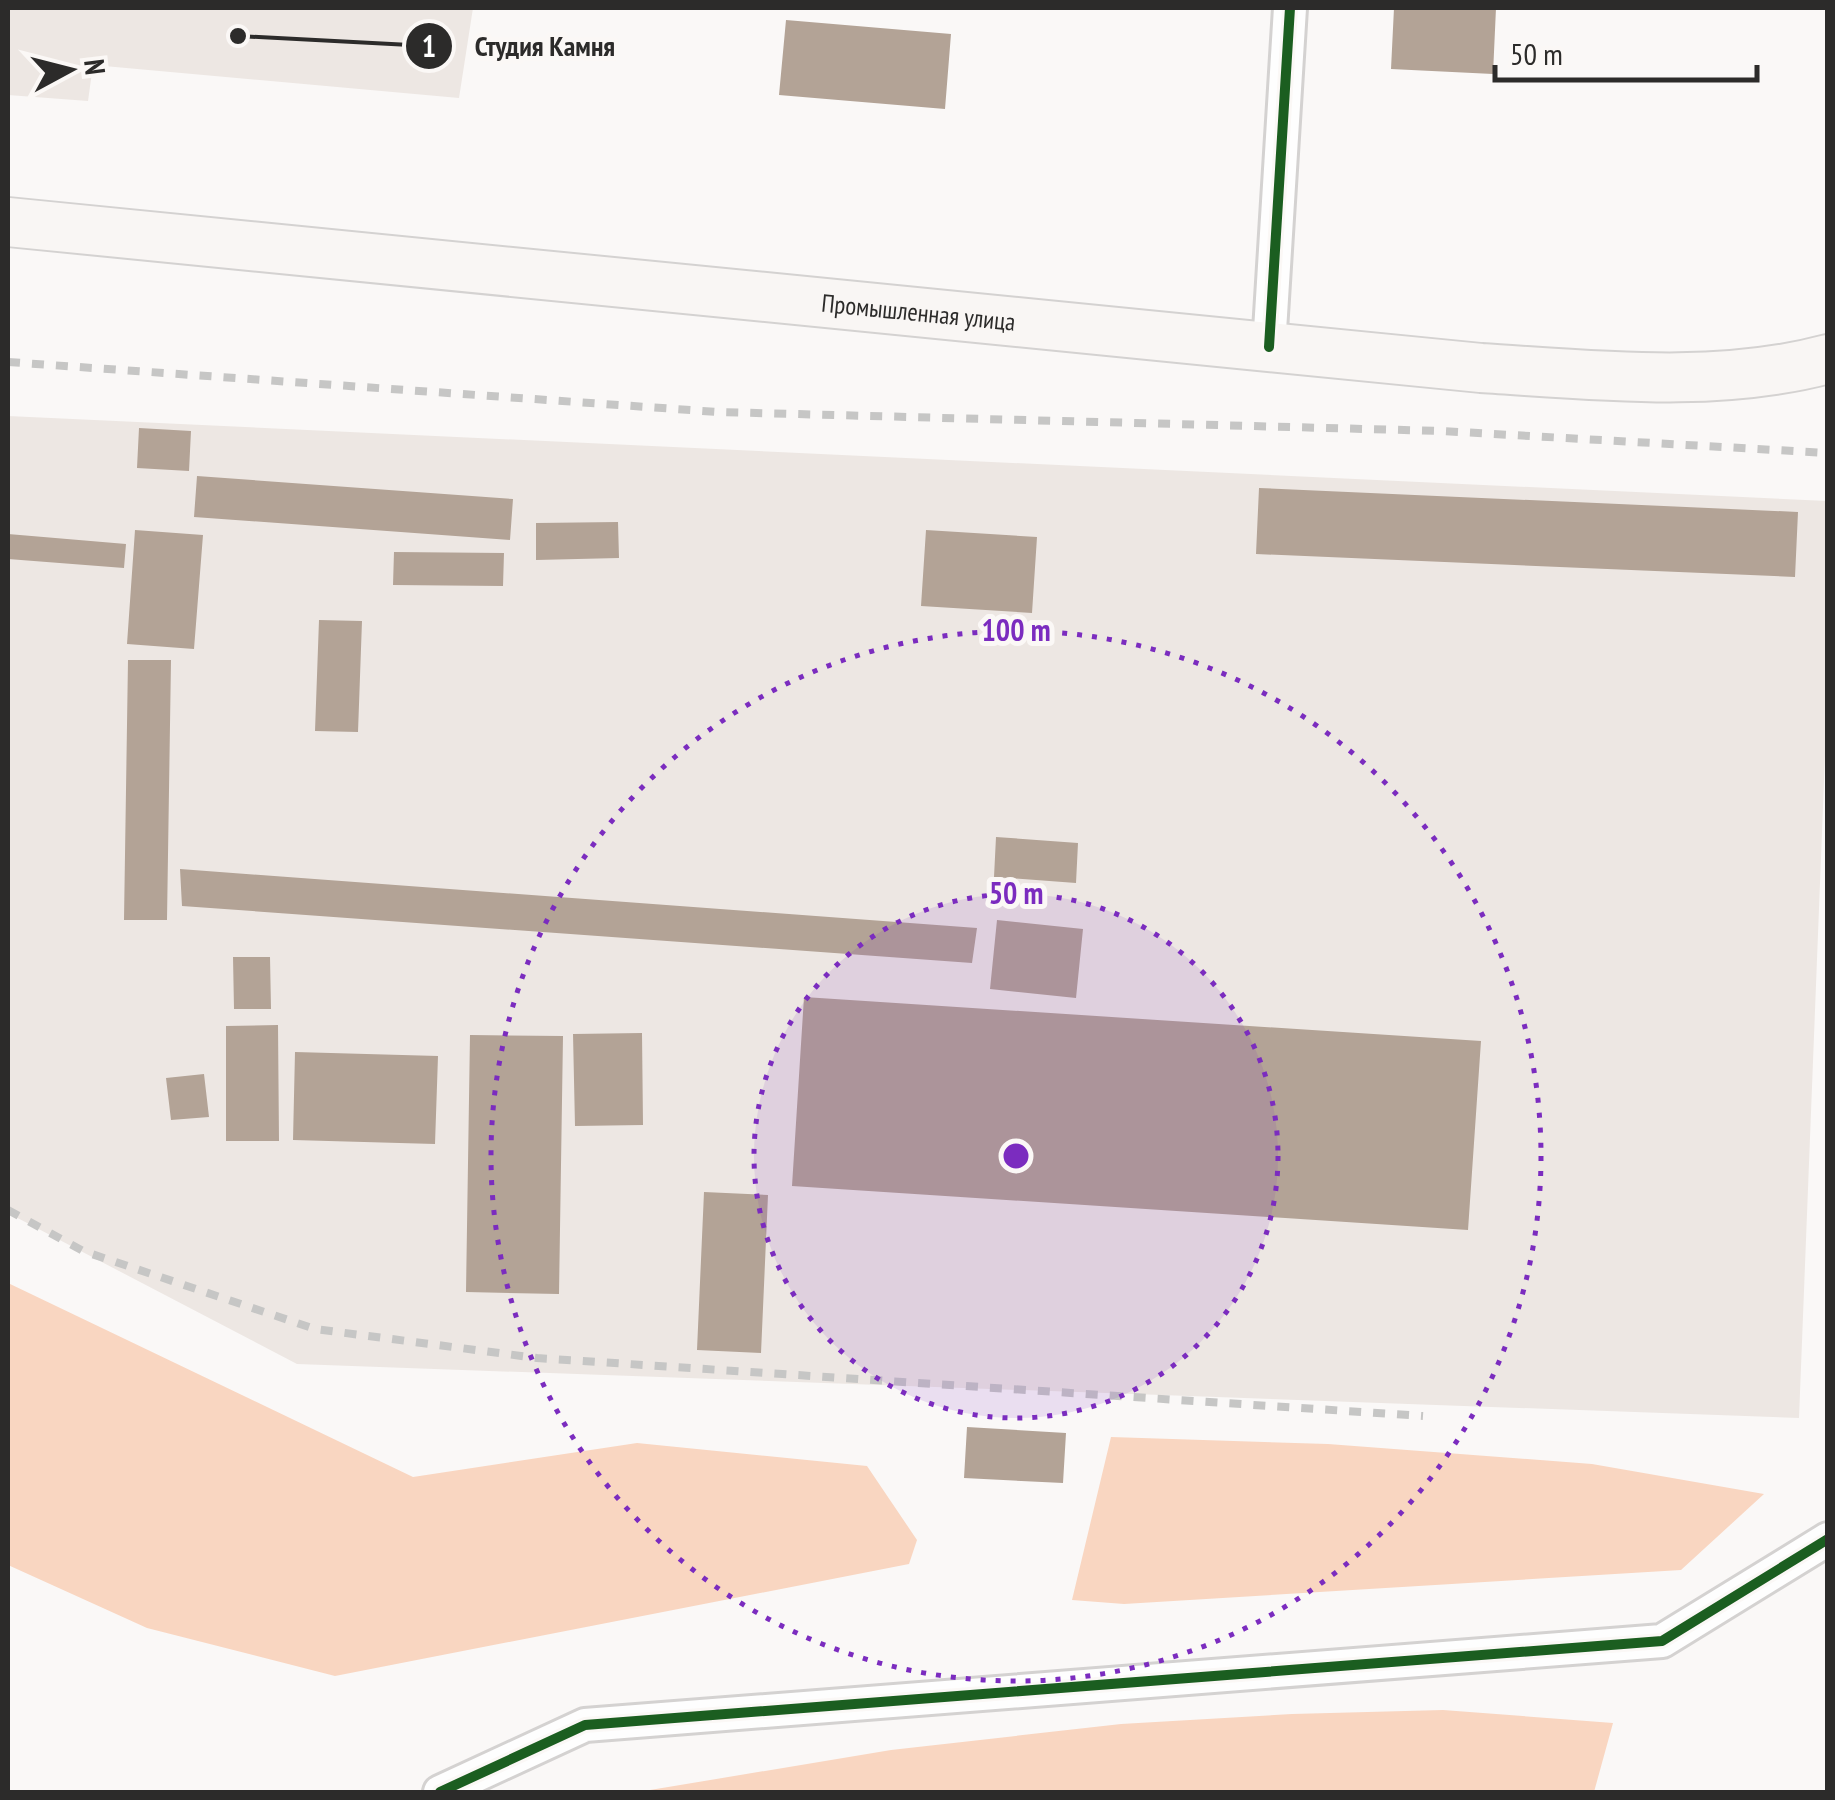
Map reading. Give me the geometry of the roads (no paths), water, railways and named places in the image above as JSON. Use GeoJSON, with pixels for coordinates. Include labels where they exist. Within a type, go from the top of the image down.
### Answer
{"type":"FeatureCollection","features":[{"type":"Feature","properties":{"kind":"main road","name":"Промышленная улица"},"geometry":{"type":"LineString","coordinates":[[8,222],[1481,368],[1626,378],[1714,376],[1828,360]]}},
{"type":"Feature","properties":{"kind":"street"},"geometry":{"type":"LineString","coordinates":[[1269,346],[1290,8]]}},
{"type":"Feature","properties":{"kind":"street"},"geometry":{"type":"LineString","coordinates":[[440,1792],[585,1725],[1662,1641],[1828,1539]]}},
{"type":"Feature","properties":{"kind":"railway"},"geometry":{"type":"LineString","coordinates":[[8,362],[718,412],[1442,431],[1828,453]]}},
{"type":"Feature","properties":{"kind":"railway"},"geometry":{"type":"LineString","coordinates":[[8,1210],[83,1251],[315,1329],[537,1358],[1423,1416]]}},
{"type":"Feature","properties":{"kind":"place","name":"Студия Камня"},"geometry":{"type":"Point","coordinates":[238,36]}}]}
